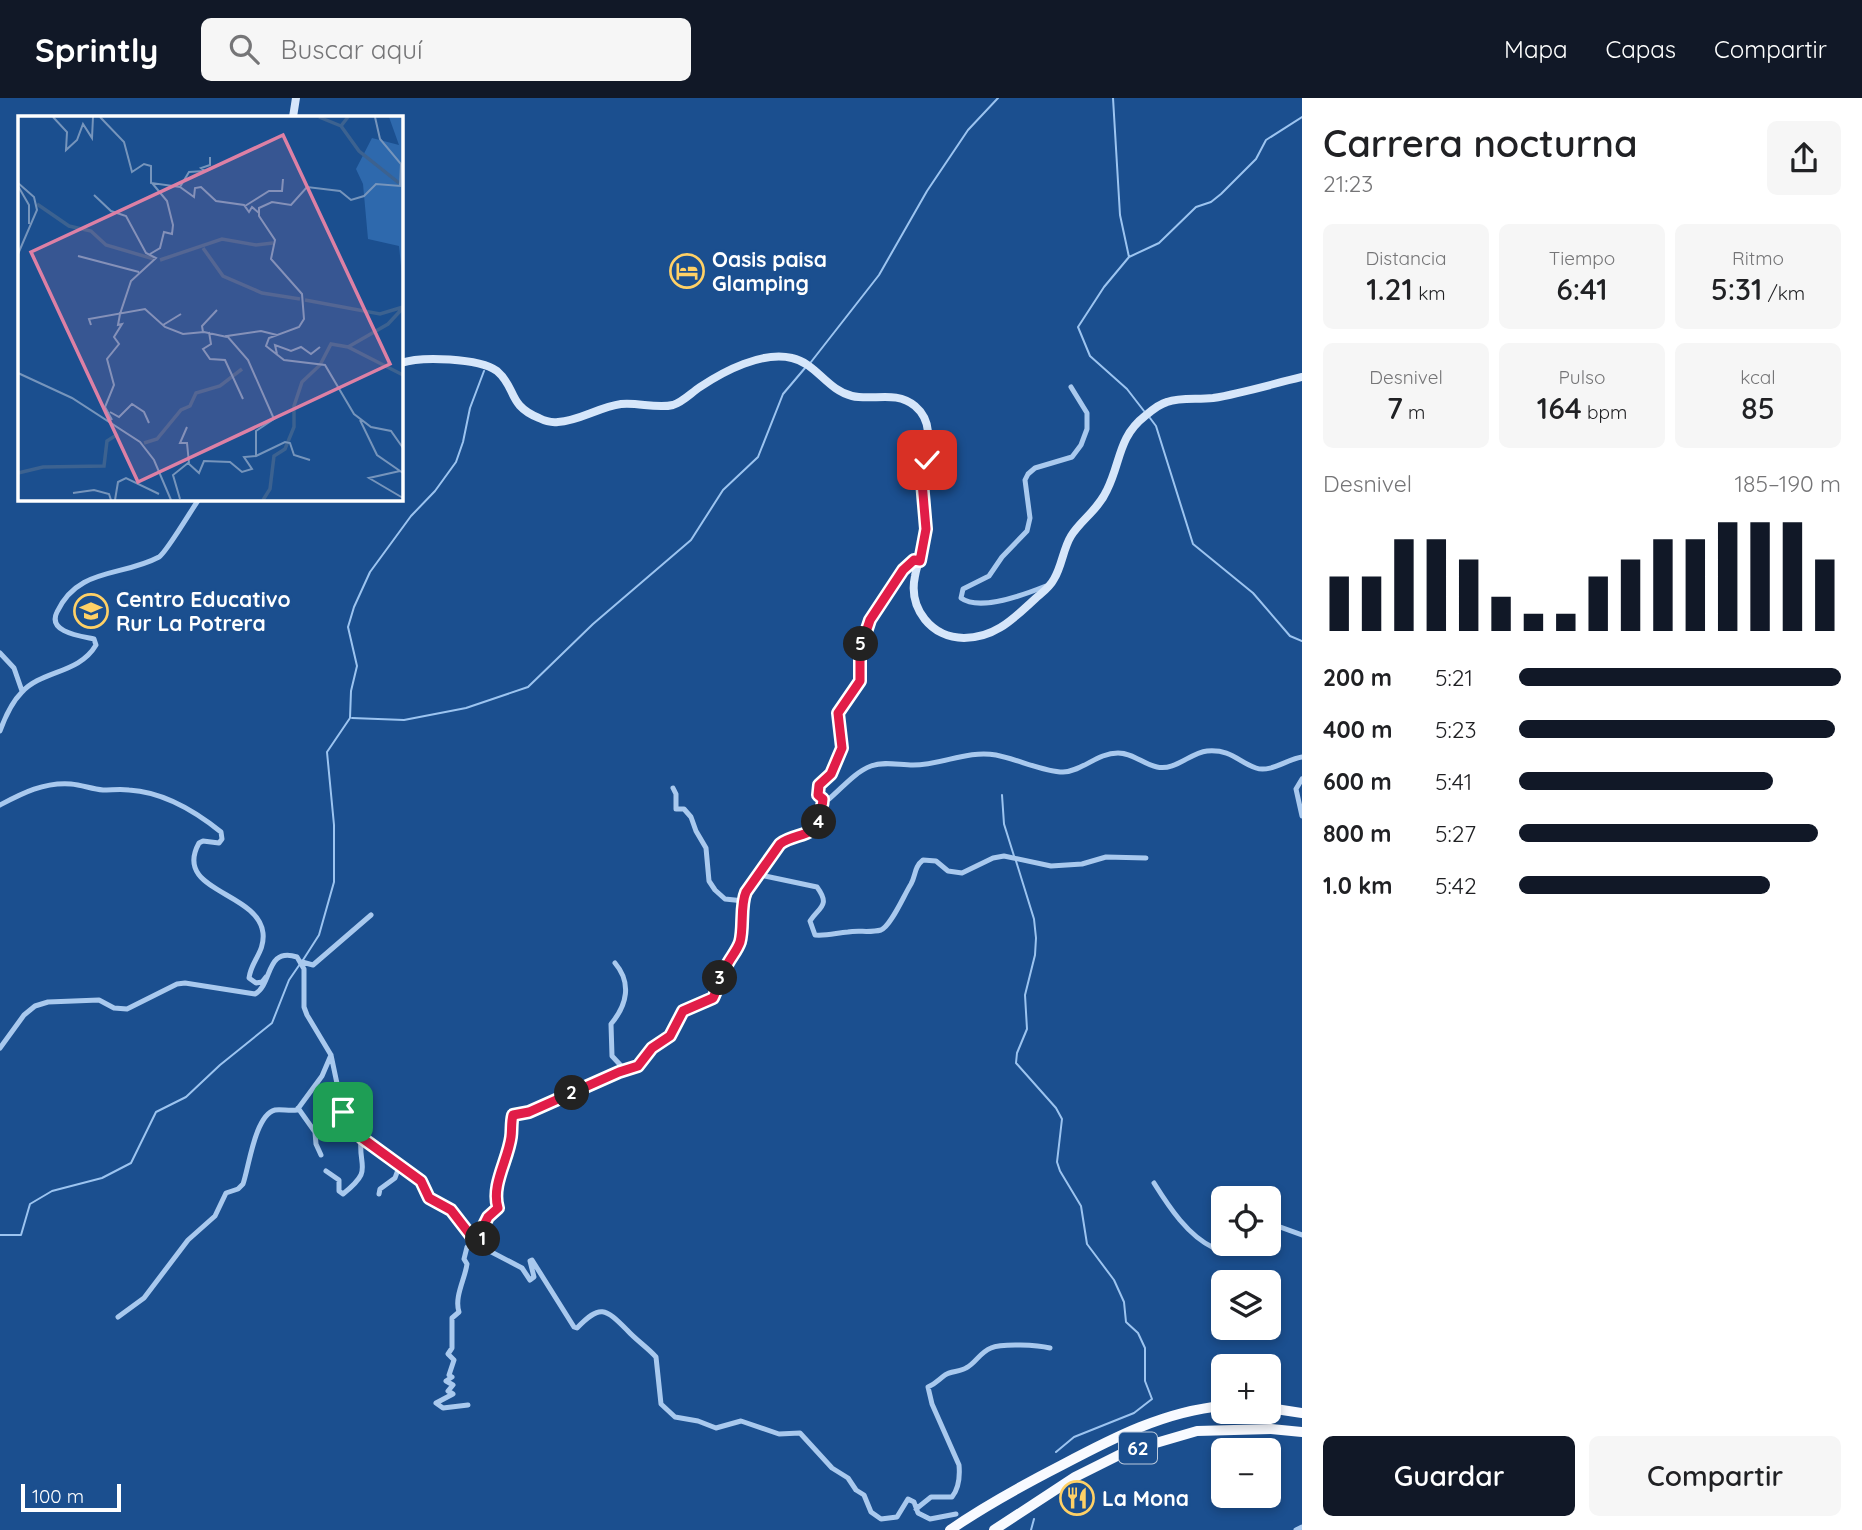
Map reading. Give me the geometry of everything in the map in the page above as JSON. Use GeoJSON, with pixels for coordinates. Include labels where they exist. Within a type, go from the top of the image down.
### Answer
{"type":"FeatureCollection","features":[{"type":"Feature","properties":{"kind":"highway","name":"62"},"geometry":{"type":"LineString","coordinates":[[950,1530],[1010,1491],[1122,1434],[1170,1416],[1211,1408]]}},
{"type":"Feature","properties":{"kind":"highway"},"geometry":{"type":"LineString","coordinates":[[1281,1410],[1302,1413]]}},
{"type":"Feature","properties":{"kind":"highway","name":"62"},"geometry":{"type":"LineString","coordinates":[[995,1530],[1075,1477],[1125,1452],[1197,1431],[1259,1429],[1302,1432]]}},
{"type":"Feature","properties":{"kind":"main road"},"geometry":{"type":"LineString","coordinates":[[293,116],[296,98]]}},
{"type":"Feature","properties":{"kind":"main road"},"geometry":{"type":"LineString","coordinates":[[402,363],[426,359],[486,365],[499,373],[522,411],[555,423],[621,404],[669,406],[733,368],[765,359],[792,358],[809,365],[840,392],[860,397],[905,399],[918,408],[930,439],[922,482],[926,529],[915,574],[913,591],[916,606],[922,617],[937,631],[948,637],[962,638],[985,636],[1001,628],[1052,584],[1070,538],[1106,493],[1127,434],[1147,414],[1166,402],[1211,398],[1302,377]]}},
{"type":"Feature","properties":{"kind":"street"},"geometry":{"type":"LineString","coordinates":[[1052,584],[1004,601],[967,602],[961,598],[963,589],[989,576],[1002,557],[1027,531],[1030,518],[1026,480],[1028,474],[1035,468],[1072,457],[1081,445],[1087,429],[1087,413],[1071,387]]}},
{"type":"Feature","properties":{"kind":"street"},"geometry":{"type":"LineString","coordinates":[[0,731],[7,713],[22,691],[87,657],[96,645],[94,639],[60,629],[55,624],[55,616],[67,595],[87,579],[111,574],[162,555],[198,500]]}},
{"type":"Feature","properties":{"kind":"street"},"geometry":{"type":"LineString","coordinates":[[920,561],[914,560],[903,570],[866,628],[860,650],[860,681],[838,713],[842,748],[831,774],[817,790],[823,799],[829,799],[871,766],[882,763],[933,764],[974,753],[1067,772],[1113,753],[1126,753],[1157,767],[1168,767],[1207,751],[1236,755],[1256,768],[1265,769],[1302,757]]}},
{"type":"Feature","properties":{"kind":"street"},"geometry":{"type":"LineString","coordinates":[[0,653],[14,668],[22,691]]}},
{"type":"Feature","properties":{"kind":"street"},"geometry":{"type":"LineString","coordinates":[[1302,779],[1296,789],[1302,816]]}},
{"type":"Feature","properties":{"kind":"street"},"geometry":{"type":"LineString","coordinates":[[0,805],[35,787],[71,784],[154,794],[199,815],[221,832],[222,839],[215,844],[204,841],[199,843],[194,856],[194,866],[205,883],[258,916],[263,932],[263,945],[249,978],[256,983],[266,977]]}},
{"type":"Feature","properties":{"kind":"street"},"geometry":{"type":"LineString","coordinates":[[673,788],[676,794],[676,809],[684,809],[691,817],[695,831],[706,848],[709,881],[715,891],[724,899],[744,901]]}},
{"type":"Feature","properties":{"kind":"street"},"geometry":{"type":"LineString","coordinates":[[468,1405],[443,1408],[436,1403],[453,1394],[448,1391],[453,1385],[446,1381],[452,1377],[449,1375],[454,1360],[447,1354],[452,1348],[452,1318],[458,1312],[456,1303],[466,1276],[467,1264],[464,1259],[467,1247],[484,1238],[484,1225],[498,1208],[498,1184],[511,1138],[513,1115],[529,1112],[638,1066],[652,1048],[670,1036],[683,1011],[713,998],[721,975],[741,939],[746,892],[780,844],[815,828],[819,823],[823,799]]}},
{"type":"Feature","properties":{"kind":"street"},"geometry":{"type":"LineString","coordinates":[[760,874],[817,887],[823,898],[823,906],[821,912],[810,921],[815,935],[824,936],[849,931],[869,932],[886,927],[894,917],[915,869],[923,860],[936,861],[948,871],[962,873],[993,858],[1004,856],[1051,866],[1082,864],[1106,857],[1146,858]]}},
{"type":"Feature","properties":{"kind":"street"},"geometry":{"type":"LineString","coordinates":[[0,1048],[29,1009],[48,1002],[99,1000],[114,1008],[123,1009],[177,984],[185,983],[255,994],[264,987],[266,977],[276,960],[290,954],[313,965],[371,915]]}},
{"type":"Feature","properties":{"kind":"street"},"geometry":{"type":"LineString","coordinates":[[300,960],[304,1007],[331,1055],[345,1119],[362,1138],[421,1181],[429,1198],[451,1210],[482,1248],[522,1268],[530,1280],[534,1277],[530,1261],[532,1260],[576,1328],[585,1318],[598,1311],[604,1311],[619,1320],[656,1357],[661,1404],[676,1417],[716,1428],[741,1421],[779,1434],[800,1433],[832,1468],[848,1478],[864,1496],[876,1517],[897,1517],[908,1499],[930,1519],[956,1514]]}},
{"type":"Feature","properties":{"kind":"street"},"geometry":{"type":"LineString","coordinates":[[615,963],[626,982],[626,998],[620,1014],[611,1024],[612,1056],[625,1070]]}},
{"type":"Feature","properties":{"kind":"street"},"geometry":{"type":"LineString","coordinates":[[118,1317],[144,1298],[188,1240],[215,1216],[226,1193],[243,1184],[263,1119],[276,1110],[298,1108],[322,1076],[331,1055]]}},
{"type":"Feature","properties":{"kind":"street"},"geometry":{"type":"LineString","coordinates":[[298,1108],[315,1132],[321,1156]]}},
{"type":"Feature","properties":{"kind":"street"},"geometry":{"type":"LineString","coordinates":[[326,1171],[339,1180],[339,1191],[343,1194],[355,1184],[361,1177],[364,1160],[360,1153],[362,1138]]}},
{"type":"Feature","properties":{"kind":"street"},"geometry":{"type":"LineString","coordinates":[[379,1194],[380,1189],[395,1178],[399,1167]]}},
{"type":"Feature","properties":{"kind":"street"},"geometry":{"type":"LineString","coordinates":[[1154,1183],[1182,1222],[1211,1247]]}},
{"type":"Feature","properties":{"kind":"street"},"geometry":{"type":"LineString","coordinates":[[1281,1227],[1302,1235]]}},
{"type":"Feature","properties":{"kind":"street"},"geometry":{"type":"LineString","coordinates":[[916,1509],[931,1497],[952,1497],[960,1474],[959,1465],[932,1404],[928,1387],[940,1382],[947,1374],[964,1370],[974,1363],[976,1357],[992,1347],[1037,1345],[1050,1348]]}},
{"type":"Feature","properties":{"kind":"street"},"geometry":{"type":"LineString","coordinates":[[1296,1530],[1302,1527]]}},
{"type":"Feature","properties":{"kind":"waterway"},"geometry":{"type":"LineString","coordinates":[[811,362],[879,275],[927,191],[968,130],[998,98]]}},
{"type":"Feature","properties":{"kind":"waterway"},"geometry":{"type":"LineString","coordinates":[[1113,98],[1120,215],[1129,257]]}},
{"type":"Feature","properties":{"kind":"waterway"},"geometry":{"type":"LineString","coordinates":[[1144,411],[1127,389],[1090,356],[1078,327],[1104,287],[1129,257],[1159,243],[1196,207],[1211,202],[1221,194],[1256,159],[1266,140],[1302,117]]}},
{"type":"Feature","properties":{"kind":"waterway"},"geometry":{"type":"LineString","coordinates":[[352,718],[404,720],[466,708],[528,687],[593,624],[691,540],[723,490],[758,457],[783,394],[805,368]]}},
{"type":"Feature","properties":{"kind":"waterway"},"geometry":{"type":"LineString","coordinates":[[303,960],[319,935],[334,882],[334,825],[327,752],[350,718],[351,691],[357,666],[348,627],[354,607],[370,572],[411,516],[435,491],[456,462],[470,408],[484,371]]}},
{"type":"Feature","properties":{"kind":"waterway"},"geometry":{"type":"LineString","coordinates":[[1150,418],[1156,426],[1193,544],[1253,593],[1290,636],[1302,641]]}},
{"type":"Feature","properties":{"kind":"waterway"},"geometry":{"type":"LineString","coordinates":[[1002,795],[1004,824],[1014,856]]}},
{"type":"Feature","properties":{"kind":"waterway"},"geometry":{"type":"LineString","coordinates":[[1016,861],[1034,919],[1036,938],[1035,955],[1025,995],[1027,1029],[1017,1053],[1016,1063],[1056,1108],[1062,1119],[1057,1162],[1081,1206],[1087,1244],[1114,1280],[1124,1302],[1126,1322],[1138,1333],[1145,1348],[1145,1381],[1152,1399],[1134,1413],[1074,1437],[1056,1452]]}},
{"type":"Feature","properties":{"kind":"waterway"},"geometry":{"type":"LineString","coordinates":[[0,1235],[21,1235],[30,1204],[52,1191],[102,1178],[131,1163],[156,1112],[186,1097],[272,1023],[289,980],[300,964]]}},
{"type":"Feature","properties":{"kind":"waterway"},"geometry":{"type":"LineString","coordinates":[[1031,1530],[1034,1519]]}},
{"type":"Feature","properties":{"kind":"place","name":"Oasis paisa Glamping"},"geometry":{"type":"Point","coordinates":[687,271]}},
{"type":"Feature","properties":{"kind":"place","name":"Centro Educativo Rur La Potrera"},"geometry":{"type":"Point","coordinates":[91,611]}},
{"type":"Feature","properties":{"kind":"place","name":"La Mona"},"geometry":{"type":"Point","coordinates":[1077,1498]}},
{"type":"Feature","properties":{"kind":"route"},"geometry":{"type":"LineString","coordinates":[[343,1112],[345,1119],[362,1138],[421,1181],[429,1198],[439,1201],[451,1210],[475,1241],[481,1241],[484,1238],[486,1221],[498,1208],[498,1184],[511,1138],[513,1115],[529,1112],[638,1066],[652,1048],[670,1036],[683,1011],[713,998],[721,975],[741,939],[743,898],[746,892],[780,844],[787,839],[811,832],[819,823],[823,799],[817,790],[831,774],[840,756],[843,739],[838,713],[860,681],[859,655],[866,628],[903,570],[914,560],[920,561],[926,529],[922,482],[927,460]]}}]}
